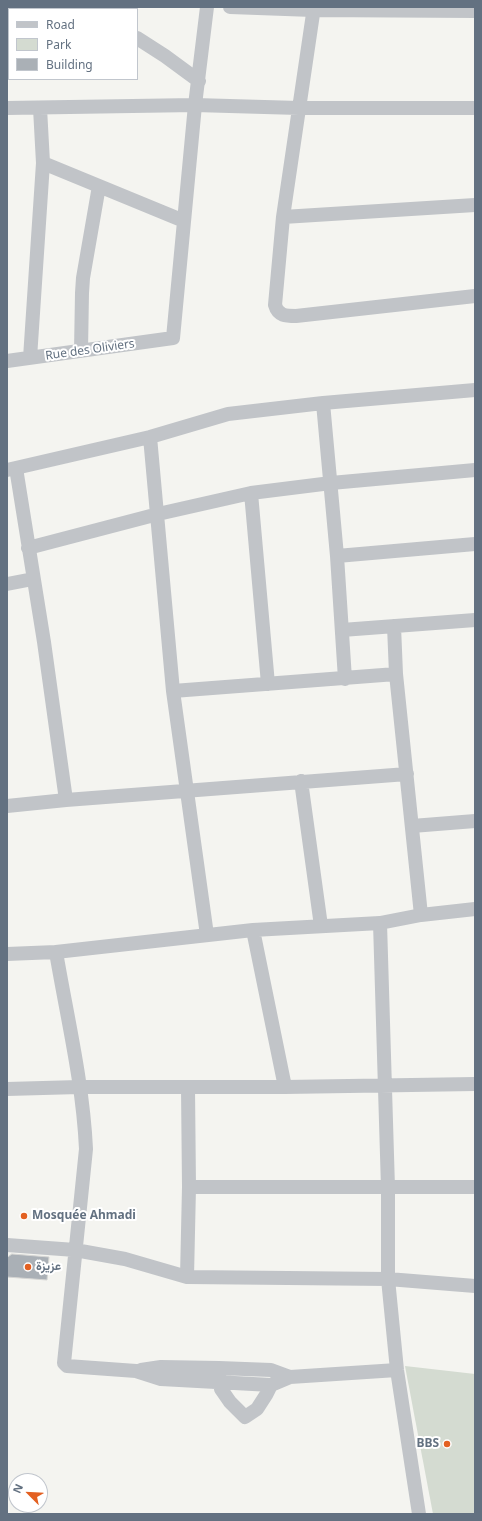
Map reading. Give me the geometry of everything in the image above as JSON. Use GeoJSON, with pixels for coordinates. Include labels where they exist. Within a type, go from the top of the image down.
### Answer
{"type":"FeatureCollection","features":[{"type":"Feature","properties":{"kind":"street"},"geometry":{"type":"LineString","coordinates":[[43,163],[184,221],[195,105],[207,7]]}},
{"type":"Feature","properties":{"kind":"street"},"geometry":{"type":"LineString","coordinates":[[230,7],[475,11]]}},
{"type":"Feature","properties":{"kind":"street"},"geometry":{"type":"LineString","coordinates":[[313,9],[283,217],[275,305],[276,310],[283,315],[296,316],[475,296]]}},
{"type":"Feature","properties":{"kind":"street"},"geometry":{"type":"LineString","coordinates":[[138,39],[166,56],[199,81]]}},
{"type":"Feature","properties":{"kind":"street"},"geometry":{"type":"LineString","coordinates":[[7,108],[195,105],[299,108],[475,108]]}},
{"type":"Feature","properties":{"kind":"street"},"geometry":{"type":"LineString","coordinates":[[30,358],[43,163],[40,108]]}},
{"type":"Feature","properties":{"kind":"street"},"geometry":{"type":"LineString","coordinates":[[81,351],[82,293],[98,186]]}},
{"type":"Feature","properties":{"kind":"street"},"geometry":{"type":"LineString","coordinates":[[283,217],[475,205]]}},
{"type":"Feature","properties":{"kind":"street","name":"Rue des Oliviers"},"geometry":{"type":"LineString","coordinates":[[7,361],[174,338],[184,221]]}},
{"type":"Feature","properties":{"kind":"street"},"geometry":{"type":"LineString","coordinates":[[66,800],[34,578],[12,469],[150,437],[228,414],[323,403],[475,390]]}},
{"type":"Feature","properties":{"kind":"street"},"geometry":{"type":"LineString","coordinates":[[323,403],[337,556],[345,679]]}},
{"type":"Feature","properties":{"kind":"street"},"geometry":{"type":"LineString","coordinates":[[150,437],[173,691],[207,935]]}},
{"type":"Feature","properties":{"kind":"street"},"geometry":{"type":"LineString","coordinates":[[28,548],[158,514],[251,493],[331,483],[475,470]]}},
{"type":"Feature","properties":{"kind":"street"},"geometry":{"type":"LineString","coordinates":[[251,493],[268,684]]}},
{"type":"Feature","properties":{"kind":"street"},"geometry":{"type":"LineString","coordinates":[[337,556],[475,544]]}},
{"type":"Feature","properties":{"kind":"street"},"geometry":{"type":"LineString","coordinates":[[7,584],[34,578]]}},
{"type":"Feature","properties":{"kind":"street"},"geometry":{"type":"LineString","coordinates":[[342,630],[475,620]]}},
{"type":"Feature","properties":{"kind":"street"},"geometry":{"type":"LineString","coordinates":[[394,626],[396,674],[421,915]]}},
{"type":"Feature","properties":{"kind":"street"},"geometry":{"type":"LineString","coordinates":[[173,691],[396,674]]}},
{"type":"Feature","properties":{"kind":"street"},"geometry":{"type":"LineString","coordinates":[[7,806],[301,781],[407,774]]}},
{"type":"Feature","properties":{"kind":"street"},"geometry":{"type":"LineString","coordinates":[[301,781],[321,926]]}},
{"type":"Feature","properties":{"kind":"street"},"geometry":{"type":"LineString","coordinates":[[412,826],[475,821]]}},
{"type":"Feature","properties":{"kind":"street"},"geometry":{"type":"LineString","coordinates":[[7,954],[56,952],[253,930],[380,923],[421,915],[475,910]]}},
{"type":"Feature","properties":{"kind":"street"},"geometry":{"type":"LineString","coordinates":[[380,923],[388,1188],[388,1279],[397,1370],[419,1514]]}},
{"type":"Feature","properties":{"kind":"street"},"geometry":{"type":"LineString","coordinates":[[253,930],[285,1088]]}},
{"type":"Feature","properties":{"kind":"street"},"geometry":{"type":"LineString","coordinates":[[56,952],[79,1087],[85,1129],[86,1149],[64,1363],[68,1366],[136,1371],[161,1367],[271,1370],[290,1377]]}},
{"type":"Feature","properties":{"kind":"street"},"geometry":{"type":"LineString","coordinates":[[7,1089],[79,1087],[285,1088],[475,1084]]}},
{"type":"Feature","properties":{"kind":"street"},"geometry":{"type":"LineString","coordinates":[[187,1277],[190,1187],[188,1088]]}},
{"type":"Feature","properties":{"kind":"street"},"geometry":{"type":"LineString","coordinates":[[190,1187],[475,1187]]}},
{"type":"Feature","properties":{"kind":"street"},"geometry":{"type":"LineString","coordinates":[[7,1245],[75,1250],[125,1259],[187,1277],[388,1279],[475,1286]]}},
{"type":"Feature","properties":{"kind":"street"},"geometry":{"type":"LineString","coordinates":[[219,1368],[221,1389],[230,1402],[245,1417],[257,1409],[271,1385]]}},
{"type":"Feature","properties":{"kind":"street"},"geometry":{"type":"LineString","coordinates":[[136,1371],[161,1379],[271,1385],[290,1377],[397,1370]]}},
{"type":"Feature","properties":{"kind":"green space","name":"BBS"},"geometry":{"type":"Polygon","coordinates":[[[405,1366],[475,1374],[475,1514],[433,1514],[405,1366]]]}},
{"type":"Feature","properties":{"kind":"building","name":"عزيزة"},"geometry":{"type":"Polygon","coordinates":[[[12,1254],[49,1257],[47,1280],[7,1277],[7,1258],[12,1254]]]}},
{"type":"Feature","properties":{"kind":"place","name":"Mosquée Ahmadi"},"geometry":{"type":"Point","coordinates":[24,1216]}},
{"type":"Feature","properties":{"kind":"place","name":"عزيزة"},"geometry":{"type":"Point","coordinates":[28,1267]}},
{"type":"Feature","properties":{"kind":"place","name":"BBS"},"geometry":{"type":"Point","coordinates":[447,1444]}}]}
